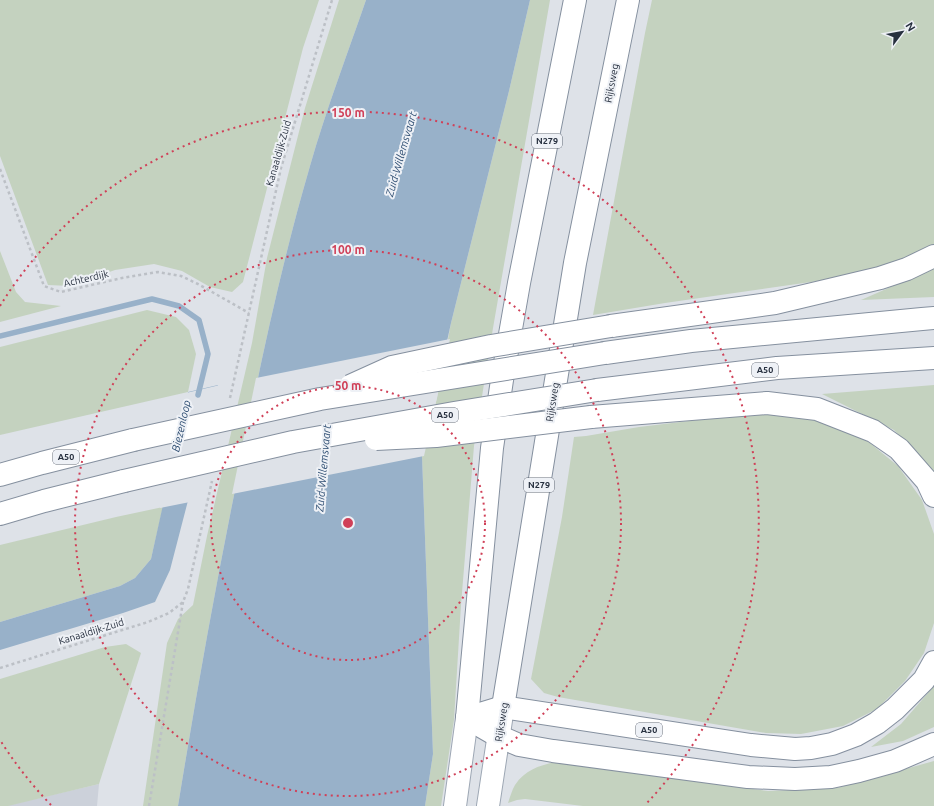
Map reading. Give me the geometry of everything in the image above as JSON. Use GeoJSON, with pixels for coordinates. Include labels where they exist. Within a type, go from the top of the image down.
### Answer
{"type":"FeatureCollection","features":[{"type":"Feature","properties":{"kind":"main road","name":"N279"},"geometry":{"type":"LineString","coordinates":[[455,806],[467,718],[492,448],[502,380],[519,283],[575,0]]}},
{"type":"Feature","properties":{"kind":"main road","name":"Rijksweg"},"geometry":{"type":"LineString","coordinates":[[488,806],[498,736],[504,707],[575,263],[628,0]]}},
{"type":"Feature","properties":{"kind":"main road","name":"A50"},"geometry":{"type":"LineString","coordinates":[[320,399],[392,367],[492,346],[611,326],[775,303],[880,278],[907,269],[934,256]]}},
{"type":"Feature","properties":{"kind":"main road","name":"A50"},"geometry":{"type":"LineString","coordinates":[[0,475],[133,440],[320,399],[605,352],[691,340],[934,318]]}},
{"type":"Feature","properties":{"kind":"main road","name":"A50"},"geometry":{"type":"LineString","coordinates":[[0,514],[44,501],[124,481],[293,442],[454,413],[597,390],[777,368],[934,358]]}},
{"type":"Feature","properties":{"kind":"main road","name":"A50"},"geometry":{"type":"LineString","coordinates":[[293,442],[436,436],[591,417],[767,403],[817,409],[873,431],[899,449],[927,481],[934,496]]}},
{"type":"Feature","properties":{"kind":"main road","name":"A50"},"geometry":{"type":"LineString","coordinates":[[467,718],[504,707],[751,746],[788,749],[810,748],[832,744],[856,735],[877,723],[895,709],[924,680],[934,662]]}},
{"type":"Feature","properties":{"kind":"main road"},"geometry":{"type":"LineString","coordinates":[[467,718],[498,736],[519,745],[553,751],[748,777],[794,779],[831,777],[895,761],[934,744]]}},
{"type":"Feature","properties":{"kind":"path","name":"Kanaaldijk-Zuid"},"geometry":{"type":"LineString","coordinates":[[249,312],[281,168],[332,0]]}},
{"type":"Feature","properties":{"kind":"path","name":"Achterdijk"},"geometry":{"type":"LineString","coordinates":[[0,169],[44,286],[60,292],[122,278],[158,272],[181,276],[249,312]]}},
{"type":"Feature","properties":{"kind":"path","name":"Kanaaldijk-Zuid"},"geometry":{"type":"LineString","coordinates":[[0,668],[148,622],[169,613],[183,602],[149,806]]}},
{"type":"Feature","properties":{"kind":"shaded area"},"geometry":{"type":"Polygon","coordinates":[[[99,784],[97,806],[5,806],[99,784]]]}},
{"type":"Feature","properties":{"kind":"green space"},"geometry":{"type":"Polygon","coordinates":[[[0,0],[319,0],[303,48],[243,282],[232,292],[210,287],[182,271],[154,264],[115,270],[70,286],[48,285],[0,156],[0,0]]]}},
{"type":"Feature","properties":{"kind":"green space"},"geometry":{"type":"Polygon","coordinates":[[[339,0],[366,0],[316,145],[292,233],[267,335],[218,575],[178,806],[143,806],[167,643],[178,619],[193,605],[207,536],[252,343],[267,258],[305,108],[339,0]]]}},
{"type":"Feature","properties":{"kind":"green space"},"geometry":{"type":"Polygon","coordinates":[[[530,0],[550,0],[474,446],[461,605],[454,720],[441,806],[425,806],[433,754],[422,456],[437,398],[451,323],[509,91],[530,0]]]}},
{"type":"Feature","properties":{"kind":"green space"},"geometry":{"type":"Polygon","coordinates":[[[652,0],[934,0],[934,247],[860,275],[665,303],[593,315],[652,0]]]}},
{"type":"Feature","properties":{"kind":"green space"},"geometry":{"type":"Polygon","coordinates":[[[0,251],[16,292],[25,302],[61,306],[0,322],[0,251]]]}},
{"type":"Feature","properties":{"kind":"green space"},"geometry":{"type":"Polygon","coordinates":[[[934,268],[934,297],[861,300],[934,268]]]}},
{"type":"Feature","properties":{"kind":"green space"},"geometry":{"type":"Polygon","coordinates":[[[147,310],[176,317],[189,330],[196,354],[188,392],[0,435],[0,347],[147,310]]]}},
{"type":"Feature","properties":{"kind":"green space"},"geometry":{"type":"Polygon","coordinates":[[[934,385],[934,473],[894,430],[822,394],[934,385]]]}},
{"type":"Feature","properties":{"kind":"green space"},"geometry":{"type":"Polygon","coordinates":[[[772,411],[833,424],[865,439],[898,466],[922,500],[934,534],[934,623],[924,653],[905,681],[877,709],[843,726],[801,734],[766,733],[558,697],[544,693],[531,679],[562,517],[574,437],[639,427],[772,411]]]}},
{"type":"Feature","properties":{"kind":"green space"},"geometry":{"type":"Polygon","coordinates":[[[163,507],[151,559],[135,578],[120,586],[0,622],[0,545],[163,507]]]}},
{"type":"Feature","properties":{"kind":"green space"},"geometry":{"type":"Polygon","coordinates":[[[126,644],[141,653],[99,784],[8,806],[0,806],[0,679],[105,647],[126,644]]]}},
{"type":"Feature","properties":{"kind":"green space"},"geometry":{"type":"Polygon","coordinates":[[[934,680],[934,727],[903,741],[871,747],[901,724],[928,693],[934,680]]]}},
{"type":"Feature","properties":{"kind":"green space"},"geometry":{"type":"Polygon","coordinates":[[[934,761],[934,806],[583,806],[525,799],[508,803],[515,785],[523,776],[532,769],[555,762],[768,791],[837,788],[934,761]]]}},
{"type":"Feature","properties":{"kind":"water","name":"Zuid-Willemsvaart"},"geometry":{"type":"Polygon","coordinates":[[[366,0],[530,0],[509,91],[451,323],[422,456],[433,754],[425,806],[178,806],[218,575],[267,335],[292,233],[316,145],[366,0]]]}},
{"type":"Feature","properties":{"kind":"water"},"geometry":{"type":"Polygon","coordinates":[[[218,385],[170,570],[155,602],[0,650],[0,622],[120,586],[135,578],[151,559],[188,392],[218,385]]]}},
{"type":"Feature","properties":{"kind":"pier"},"geometry":{"type":"Polygon","coordinates":[[[450,339],[424,456],[232,494],[256,378],[450,339]]]}},
{"type":"Feature","properties":{"kind":"pier"},"geometry":{"type":"Polygon","coordinates":[[[220,385],[190,502],[160,508],[186,393],[220,385]]]}},
{"type":"Feature","properties":{"kind":"waterway","name":"Biezenloop"},"geometry":{"type":"LineString","coordinates":[[0,336],[152,299],[179,306],[199,320],[208,354],[198,395]]}}]}
